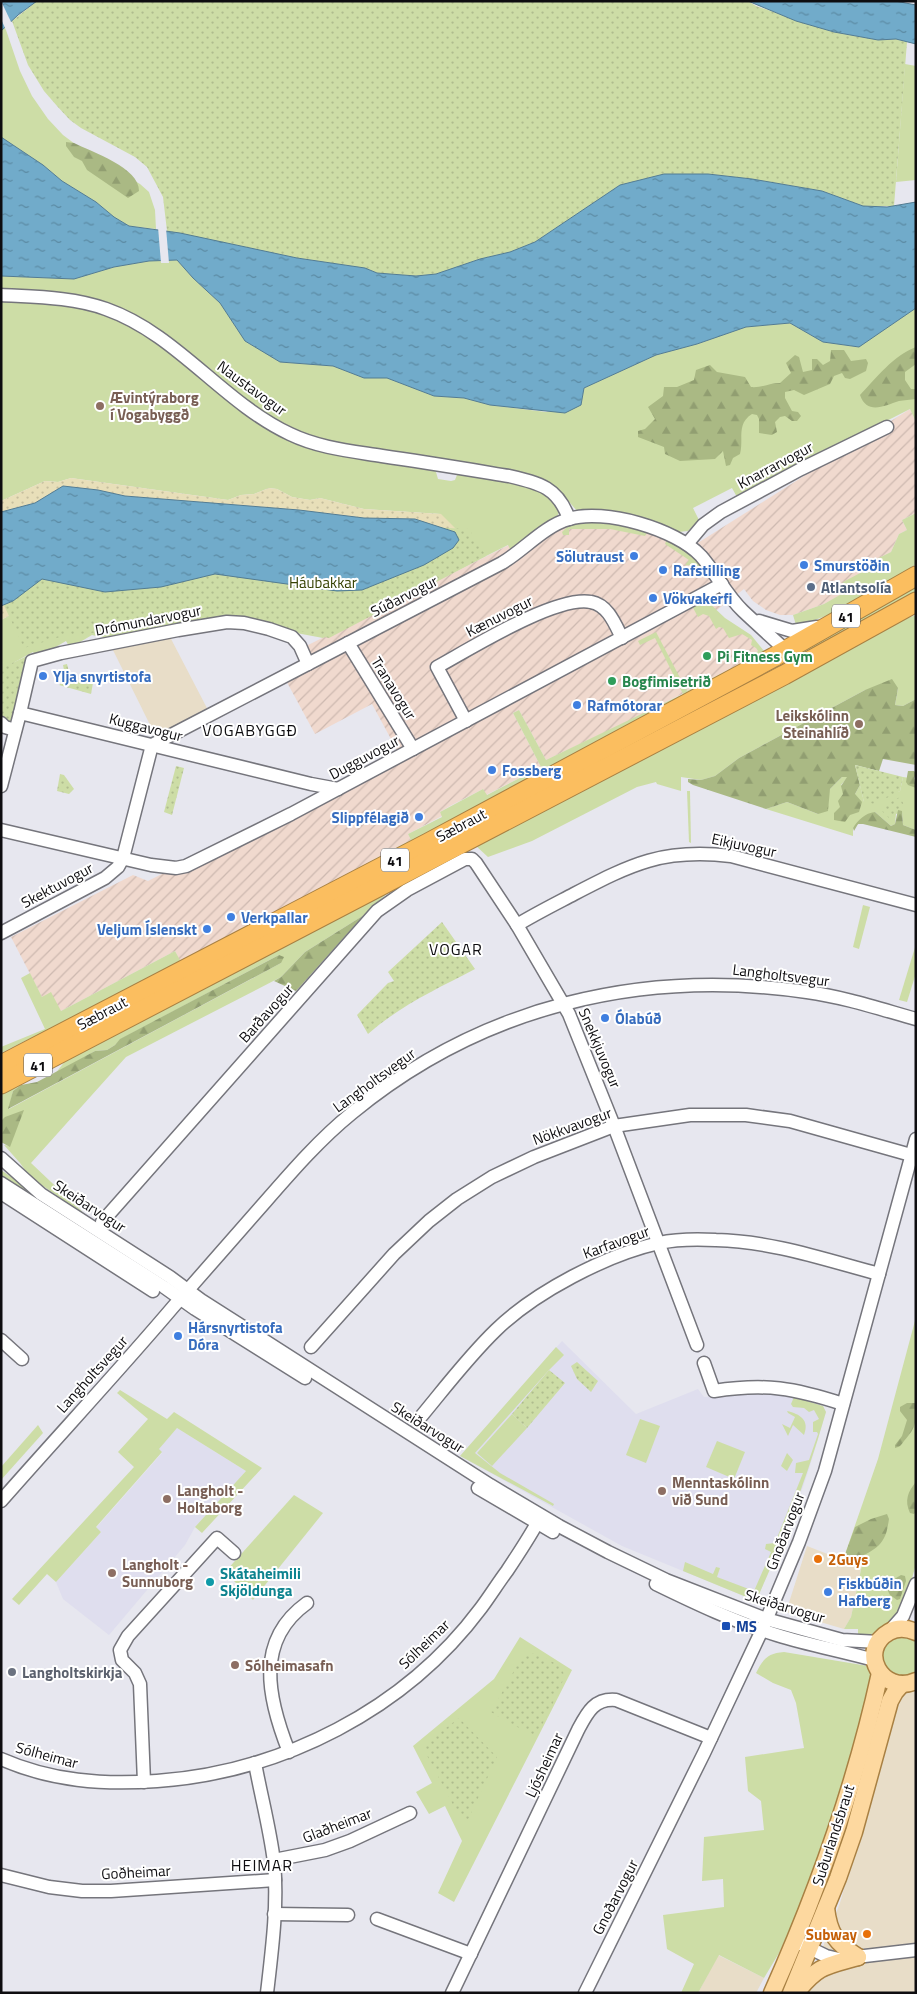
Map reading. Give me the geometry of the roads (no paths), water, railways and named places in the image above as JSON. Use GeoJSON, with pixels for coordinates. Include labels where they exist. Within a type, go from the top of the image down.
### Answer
{"type":"FeatureCollection","features":[{"type":"Feature","properties":{"kind":"highway","name":"Sæbraut"},"geometry":{"type":"LineString","coordinates":[[1,1065],[428,843],[786,650],[912,577]]}},
{"type":"Feature","properties":{"kind":"highway","name":"Sæbraut"},"geometry":{"type":"LineString","coordinates":[[1,1084],[801,666],[912,605]]}},
{"type":"Feature","properties":{"kind":"main road"},"geometry":{"type":"LineString","coordinates":[[883,1637],[904,1629],[916,1632]]}},
{"type":"Feature","properties":{"kind":"main road","name":"Suðurlandsbraut"},"geometry":{"type":"LineString","coordinates":[[791,1993],[877,1666],[875,1650],[883,1637]]}},
{"type":"Feature","properties":{"kind":"main road","name":"Suðurlandsbraut"},"geometry":{"type":"LineString","coordinates":[[877,1666],[890,1681],[912,1683]]}},
{"type":"Feature","properties":{"kind":"main road","name":"Suðurlandsbraut"},"geometry":{"type":"LineString","coordinates":[[772,1993],[826,1908],[854,1832],[890,1701],[895,1692],[912,1683]]}},
{"type":"Feature","properties":{"kind":"main road"},"geometry":{"type":"LineString","coordinates":[[826,1908],[828,1922],[837,1941],[843,1948],[858,1957]]}},
{"type":"Feature","properties":{"kind":"main road"},"geometry":{"type":"LineString","coordinates":[[796,1993],[810,1976],[818,1970],[858,1957]]}},
{"type":"Feature","properties":{"kind":"street","name":"Naustavogur"},"geometry":{"type":"LineString","coordinates":[[1,295],[71,300],[108,309],[153,334],[262,418],[290,434],[328,447],[509,476],[529,481],[560,498],[569,518]]}},
{"type":"Feature","properties":{"kind":"street","name":"Knarrarvogur"},"geometry":{"type":"LineString","coordinates":[[687,544],[703,525],[721,512],[801,469],[887,427]]}},
{"type":"Feature","properties":{"kind":"street","name":"Súðarvogur"},"geometry":{"type":"LineString","coordinates":[[152,745],[502,563],[542,534],[569,518],[597,517],[639,522],[671,535],[687,544],[700,556],[743,610],[801,666]]}},
{"type":"Feature","properties":{"kind":"street","name":"Dugguvogur"},"geometry":{"type":"LineString","coordinates":[[1,830],[151,865],[176,868],[186,866],[413,749],[722,584]]}},
{"type":"Feature","properties":{"kind":"street","name":"Kænuvogur"},"geometry":{"type":"LineString","coordinates":[[466,721],[437,666],[533,616],[567,604],[591,602],[603,607],[612,617],[622,638]]}},
{"type":"Feature","properties":{"kind":"street","name":"Súðarvogur"},"geometry":{"type":"LineString","coordinates":[[754,620],[792,631],[832,624]]}},
{"type":"Feature","properties":{"kind":"street","name":"Drómundarvogur"},"geometry":{"type":"LineString","coordinates":[[20,712],[32,661],[60,653],[178,630],[227,622],[244,623],[269,629],[296,641],[308,664]]}},
{"type":"Feature","properties":{"kind":"street","name":"Tranavogur"},"geometry":{"type":"LineString","coordinates":[[348,643],[413,749]]}},
{"type":"Feature","properties":{"kind":"street"},"geometry":{"type":"LineString","coordinates":[[1,786],[20,712]]}},
{"type":"Feature","properties":{"kind":"street","name":"Kuggavogur"},"geometry":{"type":"LineString","coordinates":[[20,712],[311,784],[338,788]]}},
{"type":"Feature","properties":{"kind":"street"},"geometry":{"type":"LineString","coordinates":[[1,723],[5,727],[15,730]]}},
{"type":"Feature","properties":{"kind":"street"},"geometry":{"type":"LineString","coordinates":[[123,858],[152,745]]}},
{"type":"Feature","properties":{"kind":"street","name":"Eikjuvogur"},"geometry":{"type":"LineString","coordinates":[[517,925],[621,870],[664,856],[682,853],[731,856],[916,905]]}},
{"type":"Feature","properties":{"kind":"street","name":"Skektuvogur"},"geometry":{"type":"LineString","coordinates":[[1,933],[105,878],[118,867],[123,858]]}},
{"type":"Feature","properties":{"kind":"street","name":"Barðavogur"},"geometry":{"type":"LineString","coordinates":[[102,1222],[377,911],[407,890],[465,859],[472,859],[476,863]]}},
{"type":"Feature","properties":{"kind":"street","name":"Snekkjuvogur"},"geometry":{"type":"LineString","coordinates":[[476,863],[517,925],[569,1014],[659,1243],[696,1345]]}},
{"type":"Feature","properties":{"kind":"street","name":"Langholtsvegur"},"geometry":{"type":"LineString","coordinates":[[1,1501],[306,1157],[353,1112],[393,1082],[450,1048],[509,1022],[563,1003],[656,987],[728,984],[820,994],[916,1019]]}},
{"type":"Feature","properties":{"kind":"street","name":"Nökkvavogur"},"geometry":{"type":"LineString","coordinates":[[311,1347],[394,1254],[457,1199],[492,1177],[534,1157],[614,1126],[690,1115],[746,1116],[790,1121],[911,1155]]}},
{"type":"Feature","properties":{"kind":"street","name":"Gnoðarvogur"},"geometry":{"type":"LineString","coordinates":[[585,1993],[711,1738],[764,1625],[799,1542],[825,1471],[916,1139]]}},
{"type":"Feature","properties":{"kind":"street","name":"Skeiðarvogur"},"geometry":{"type":"LineString","coordinates":[[1,1158],[41,1194],[184,1294],[496,1500],[805,1644],[877,1666]]}},
{"type":"Feature","properties":{"kind":"street","name":"Skeiðarvogur"},"geometry":{"type":"LineString","coordinates":[[1,1183],[134,1274],[153,1291]]}},
{"type":"Feature","properties":{"kind":"street","name":"Skeiðarvogur"},"geometry":{"type":"LineString","coordinates":[[1,1194],[134,1274],[184,1294]]}},
{"type":"Feature","properties":{"kind":"street","name":"Karfavogur"},"geometry":{"type":"LineString","coordinates":[[419,1419],[496,1330],[530,1302],[560,1283],[594,1266],[659,1243],[717,1240],[757,1244],[788,1250],[879,1274]]}},
{"type":"Feature","properties":{"kind":"street"},"geometry":{"type":"LineString","coordinates":[[1,1340],[22,1358]]}},
{"type":"Feature","properties":{"kind":"street"},"geometry":{"type":"LineString","coordinates":[[704,1363],[714,1390],[769,1386],[790,1389],[843,1404]]}},
{"type":"Feature","properties":{"kind":"street","name":"Sólheimar"},"geometry":{"type":"LineString","coordinates":[[1,1759],[42,1774],[75,1780],[110,1783],[144,1782],[212,1774],[289,1752],[355,1720],[395,1693],[433,1662],[481,1608],[539,1520]]}},
{"type":"Feature","properties":{"kind":"street"},"geometry":{"type":"LineString","coordinates":[[144,1782],[140,1684],[135,1673],[122,1660],[122,1646],[128,1636],[217,1538],[234,1553]]}},
{"type":"Feature","properties":{"kind":"street","name":"Suðurlandsbraut"},"geometry":{"type":"LineString","coordinates":[[883,1637],[903,1616],[916,1584]]}},
{"type":"Feature","properties":{"kind":"street"},"geometry":{"type":"LineString","coordinates":[[289,1752],[272,1702],[270,1664],[273,1647],[282,1627],[293,1613],[307,1603]]}},
{"type":"Feature","properties":{"kind":"street","name":"Skeiðarvogur"},"geometry":{"type":"LineString","coordinates":[[764,1625],[842,1640],[883,1637]]}},
{"type":"Feature","properties":{"kind":"street","name":"Ljósheimar"},"geometry":{"type":"LineString","coordinates":[[452,1993],[578,1730],[592,1706],[602,1700],[616,1700],[711,1738]]}},
{"type":"Feature","properties":{"kind":"street"},"geometry":{"type":"LineString","coordinates":[[255,1763],[274,1860],[274,1914],[268,1993]]}},
{"type":"Feature","properties":{"kind":"street","name":"Glaðheimar"},"geometry":{"type":"LineString","coordinates":[[274,1860],[325,1850],[410,1813]]}},
{"type":"Feature","properties":{"kind":"street","name":"Goðheimar"},"geometry":{"type":"LineString","coordinates":[[1,1875],[49,1887],[82,1891],[111,1891],[275,1880]]}},
{"type":"Feature","properties":{"kind":"street"},"geometry":{"type":"LineString","coordinates":[[274,1914],[348,1915]]}},
{"type":"Feature","properties":{"kind":"street"},"geometry":{"type":"LineString","coordinates":[[377,1918],[471,1954]]}},
{"type":"Feature","properties":{"kind":"street"},"geometry":{"type":"LineString","coordinates":[[804,1940],[826,1956],[839,1959],[916,1950]]}},
{"type":"Feature","properties":{"kind":"water"},"geometry":{"type":"Polygon","coordinates":[[[1,1],[37,1],[1,31],[1,1]]]}},
{"type":"Feature","properties":{"kind":"water"},"geometry":{"type":"Polygon","coordinates":[[[748,1],[895,1],[916,5],[916,44],[896,39],[878,40],[834,32],[796,21],[748,1]]]}},
{"type":"Feature","properties":{"kind":"water"},"geometry":{"type":"Polygon","coordinates":[[[1,137],[129,226],[180,233],[297,258],[365,268],[377,273],[416,276],[436,274],[480,259],[510,252],[535,242],[620,185],[664,174],[708,174],[752,179],[822,191],[863,206],[887,207],[916,202],[916,308],[859,347],[823,342],[790,323],[746,327],[697,344],[656,355],[584,388],[581,405],[565,413],[490,405],[464,398],[434,396],[387,378],[364,378],[333,366],[280,362],[245,341],[220,303],[177,260],[149,261],[114,267],[74,279],[1,276],[1,137]]]}},
{"type":"Feature","properties":{"kind":"water"},"geometry":{"type":"Polygon","coordinates":[[[63,486],[98,490],[125,496],[299,510],[364,518],[415,519],[455,532],[459,540],[453,548],[424,565],[362,590],[337,591],[215,574],[161,587],[105,592],[42,579],[13,601],[1,606],[1,512],[35,503],[63,486]]]}},
{"type":"Feature","properties":{"kind":"place","name":"Ævintýraborg í Vogabyggð"},"geometry":{"type":"Point","coordinates":[100,406]}},
{"type":"Feature","properties":{"kind":"place","name":"Sölutraust"},"geometry":{"type":"Point","coordinates":[634,556]}},
{"type":"Feature","properties":{"kind":"place","name":"Smurstöðin"},"geometry":{"type":"Point","coordinates":[804,565]}},
{"type":"Feature","properties":{"kind":"place","name":"Rafstilling"},"geometry":{"type":"Point","coordinates":[663,570]}},
{"type":"Feature","properties":{"kind":"place","name":"Atlantsolía"},"geometry":{"type":"Point","coordinates":[811,587]}},
{"type":"Feature","properties":{"kind":"place","name":"Vökvakerfi"},"geometry":{"type":"Point","coordinates":[653,598]}},
{"type":"Feature","properties":{"kind":"place","name":"Pi Fitness Gym"},"geometry":{"type":"Point","coordinates":[707,656]}},
{"type":"Feature","properties":{"kind":"place","name":"Ylja snyrtistofa"},"geometry":{"type":"Point","coordinates":[43,676]}},
{"type":"Feature","properties":{"kind":"place","name":"Bogfimisetrið"},"geometry":{"type":"Point","coordinates":[612,681]}},
{"type":"Feature","properties":{"kind":"place","name":"Rafmótorar"},"geometry":{"type":"Point","coordinates":[577,705]}},
{"type":"Feature","properties":{"kind":"place","name":"Leikskólinn Steinahlíð"},"geometry":{"type":"Point","coordinates":[859,724]}},
{"type":"Feature","properties":{"kind":"place","name":"Fossberg"},"geometry":{"type":"Point","coordinates":[492,770]}},
{"type":"Feature","properties":{"kind":"place","name":"Slippfélagið"},"geometry":{"type":"Point","coordinates":[419,817]}},
{"type":"Feature","properties":{"kind":"place","name":"Verkpallar"},"geometry":{"type":"Point","coordinates":[231,917]}},
{"type":"Feature","properties":{"kind":"place","name":"Veljum Íslenskt"},"geometry":{"type":"Point","coordinates":[207,929]}},
{"type":"Feature","properties":{"kind":"place","name":"Ólabúð"},"geometry":{"type":"Point","coordinates":[605,1018]}},
{"type":"Feature","properties":{"kind":"place","name":"Hársnyrtistofa Dóra"},"geometry":{"type":"Point","coordinates":[178,1336]}},
{"type":"Feature","properties":{"kind":"place","name":"Menntaskólinn við Sund"},"geometry":{"type":"Point","coordinates":[662,1491]}},
{"type":"Feature","properties":{"kind":"place","name":"Langholt - Holtaborg"},"geometry":{"type":"Point","coordinates":[167,1499]}},
{"type":"Feature","properties":{"kind":"place","name":"2Guys"},"geometry":{"type":"Point","coordinates":[818,1559]}},
{"type":"Feature","properties":{"kind":"place","name":"Langholt - Sunnuborg"},"geometry":{"type":"Point","coordinates":[112,1573]}},
{"type":"Feature","properties":{"kind":"place","name":"Skátaheimili Skjöldunga"},"geometry":{"type":"Point","coordinates":[210,1582]}},
{"type":"Feature","properties":{"kind":"place","name":"Fiskbúðin Hafberg"},"geometry":{"type":"Point","coordinates":[828,1592]}},
{"type":"Feature","properties":{"kind":"place","name":"MS"},"geometry":{"type":"Point","coordinates":[726,1626]}},
{"type":"Feature","properties":{"kind":"place","name":"Sólheimasafn"},"geometry":{"type":"Point","coordinates":[235,1665]}},
{"type":"Feature","properties":{"kind":"place","name":"Langholtskirkja"},"geometry":{"type":"Point","coordinates":[12,1672]}},
{"type":"Feature","properties":{"kind":"place","name":"Subway"},"geometry":{"type":"Point","coordinates":[867,1934]}},
{"type":"Feature","properties":{"kind":"district","name":"VOGABYGGÐ"},"geometry":{"type":"Point","coordinates":[250,730]}},
{"type":"Feature","properties":{"kind":"district","name":"VOGAR"},"geometry":{"type":"Point","coordinates":[456,949]}},
{"type":"Feature","properties":{"kind":"district","name":"HEIMAR"},"geometry":{"type":"Point","coordinates":[262,1865]}},
{"type":"Feature","properties":{"kind":"park label","name":"Háubakkar"},"geometry":{"type":"Point","coordinates":[323,582]}}]}
